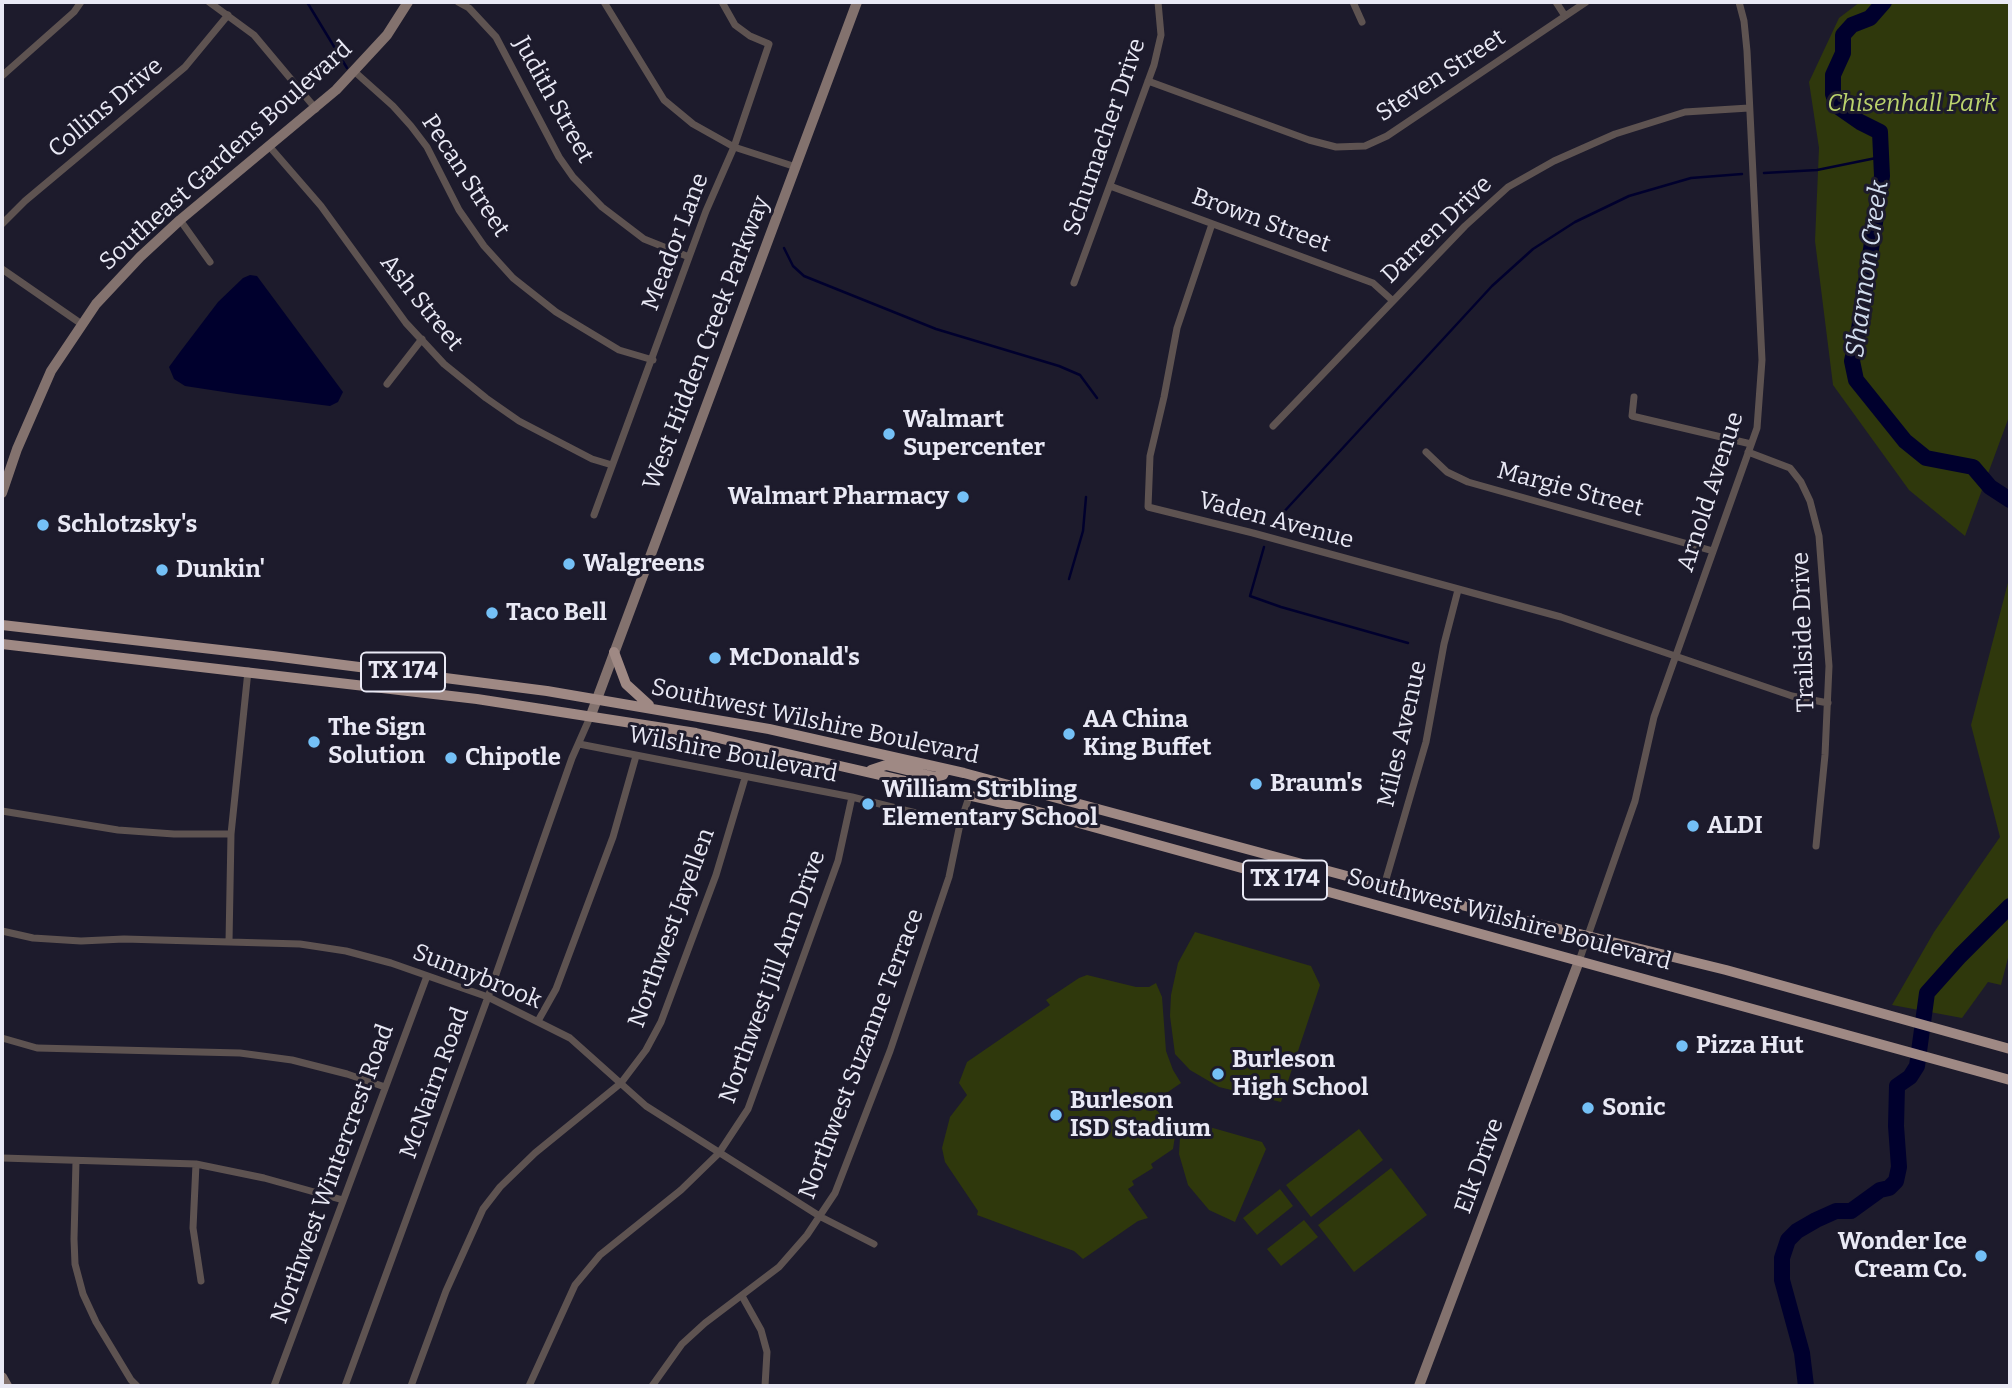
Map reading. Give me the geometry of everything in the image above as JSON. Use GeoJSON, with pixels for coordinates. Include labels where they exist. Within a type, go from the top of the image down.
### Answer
{"type":"FeatureCollection","features":[{"type":"Feature","properties":{"kind":"main road","name":"Southwest Wilshire Boulevard"},"geometry":{"type":"LineString","coordinates":[[2,625],[384,670],[597,699],[769,729],[946,769],[1384,886],[1714,967],[2010,1049]]}},
{"type":"Feature","properties":{"kind":"main road","name":"Southwest Wilshire Boulevard"},"geometry":{"type":"LineString","coordinates":[[2,644],[248,671],[591,715],[696,733],[970,794],[2010,1080]]}},
{"type":"Feature","properties":{"kind":"main road"},"geometry":{"type":"LineString","coordinates":[[614,653],[626,684],[639,699],[654,709]]}},
{"type":"Feature","properties":{"kind":"main road"},"geometry":{"type":"LineString","coordinates":[[868,771],[886,765],[935,777],[943,775],[946,769]]}},
{"type":"Feature","properties":{"kind":"main road"},"geometry":{"type":"LineString","coordinates":[[1118,834],[1123,816]]}},
{"type":"Feature","properties":{"kind":"street"},"geometry":{"type":"LineString","coordinates":[[2,76],[65,21],[81,2]]}},
{"type":"Feature","properties":{"kind":"street"},"geometry":{"type":"LineString","coordinates":[[209,2],[254,35],[316,108]]}},
{"type":"Feature","properties":{"kind":"street","name":"Southeast Gardens Boulevard"},"geometry":{"type":"LineString","coordinates":[[2,493],[17,449],[51,371],[96,304],[114,283],[180,220],[316,108],[355,72],[387,34],[408,2]]}},
{"type":"Feature","properties":{"kind":"street","name":"Judith Street"},"geometry":{"type":"LineString","coordinates":[[458,2],[469,8],[496,37],[559,157],[573,177],[602,207],[644,239],[689,257]]}},
{"type":"Feature","properties":{"kind":"street"},"geometry":{"type":"LineString","coordinates":[[604,2],[664,100],[692,124],[734,147],[796,167]]}},
{"type":"Feature","properties":{"kind":"street","name":"Meador Lane"},"geometry":{"type":"LineString","coordinates":[[594,515],[689,257],[734,147],[769,44],[750,36],[735,25],[722,2]]}},
{"type":"Feature","properties":{"kind":"street","name":"West Hidden Creek Parkway"},"geometry":{"type":"LineString","coordinates":[[591,715],[857,2]]}},
{"type":"Feature","properties":{"kind":"street","name":"Schumacher Drive"},"geometry":{"type":"LineString","coordinates":[[1074,283],[1148,81],[1161,35],[1158,2]]}},
{"type":"Feature","properties":{"kind":"street"},"geometry":{"type":"LineString","coordinates":[[1353,2],[1362,22]]}},
{"type":"Feature","properties":{"kind":"street"},"geometry":{"type":"LineString","coordinates":[[1556,2],[1565,16]]}},
{"type":"Feature","properties":{"kind":"street","name":"Steven Street"},"geometry":{"type":"LineString","coordinates":[[1148,81],[1309,140],[1336,147],[1365,146],[1387,136],[1586,2]]}},
{"type":"Feature","properties":{"kind":"street","name":"Arnold Avenue"},"geometry":{"type":"LineString","coordinates":[[1578,961],[1635,801],[1654,717],[1757,428],[1762,360],[1744,21],[1739,2]]}},
{"type":"Feature","properties":{"kind":"street","name":"Collins Drive"},"geometry":{"type":"LineString","coordinates":[[2,224],[25,201],[186,68],[228,15]]}},
{"type":"Feature","properties":{"kind":"street","name":"Pecan Street"},"geometry":{"type":"LineString","coordinates":[[355,72],[411,126],[426,147],[459,210],[484,246],[513,278],[556,312],[619,350],[653,360]]}},
{"type":"Feature","properties":{"kind":"street","name":"Darren Drive"},"geometry":{"type":"LineString","coordinates":[[1273,426],[1465,226],[1508,187],[1555,161],[1615,134],[1685,112],[1749,108]]}},
{"type":"Feature","properties":{"kind":"street","name":"Ash Street"},"geometry":{"type":"LineString","coordinates":[[269,146],[321,206],[406,323],[444,364],[519,421],[592,460],[612,464]]}},
{"type":"Feature","properties":{"kind":"street","name":"Brown Street"},"geometry":{"type":"LineString","coordinates":[[1110,186],[1373,283],[1393,301]]}},
{"type":"Feature","properties":{"kind":"street"},"geometry":{"type":"LineString","coordinates":[[180,220],[210,261]]}},
{"type":"Feature","properties":{"kind":"street","name":"Vaden Avenue"},"geometry":{"type":"LineString","coordinates":[[1212,223],[1177,328],[1150,456],[1148,507],[1561,617],[1792,696],[1828,703]]}},
{"type":"Feature","properties":{"kind":"street"},"geometry":{"type":"LineString","coordinates":[[2,269],[83,325]]}},
{"type":"Feature","properties":{"kind":"street"},"geometry":{"type":"LineString","coordinates":[[387,384],[422,339]]}},
{"type":"Feature","properties":{"kind":"street","name":"Trailside Drive"},"geometry":{"type":"LineString","coordinates":[[1634,397],[1632,415],[1749,448],[1790,468],[1801,482],[1810,501],[1819,536],[1829,666],[1815,846]]}},
{"type":"Feature","properties":{"kind":"street","name":"Margie Street"},"geometry":{"type":"LineString","coordinates":[[1426,452],[1447,472],[1468,482],[1713,551]]}},
{"type":"Feature","properties":{"kind":"street","name":"Miles Avenue"},"geometry":{"type":"LineString","coordinates":[[1384,886],[1426,742],[1444,643],[1458,590]]}},
{"type":"Feature","properties":{"kind":"street"},"geometry":{"type":"LineString","coordinates":[[229,942],[231,834],[248,671]]}},
{"type":"Feature","properties":{"kind":"street","name":"McNairn Road"},"geometry":{"type":"LineString","coordinates":[[345,1386],[488,997],[567,770],[591,715]]}},
{"type":"Feature","properties":{"kind":"street","name":"Wilshire Boulevard"},"geometry":{"type":"LineString","coordinates":[[579,744],[852,797],[960,824]]}},
{"type":"Feature","properties":{"kind":"street"},"geometry":{"type":"LineString","coordinates":[[538,1021],[556,989],[571,951],[613,837],[636,756]]}},
{"type":"Feature","properties":{"kind":"street","name":"Northwest Jayellen"},"geometry":{"type":"LineString","coordinates":[[411,1386],[446,1291],[484,1209],[500,1187],[535,1153],[621,1083],[646,1050],[661,1022],[716,875],[745,778]]}},
{"type":"Feature","properties":{"kind":"street","name":"Northwest Suzanne Terrace"},"geometry":{"type":"LineString","coordinates":[[652,1386],[682,1344],[705,1323],[779,1267],[821,1217],[835,1193],[894,1038],[949,877],[960,824],[970,794]]}},
{"type":"Feature","properties":{"kind":"street","name":"Northwest Jill Ann Drive"},"geometry":{"type":"LineString","coordinates":[[529,1386],[575,1285],[600,1255],[681,1190],[719,1153],[748,1109],[838,861],[852,797]]}},
{"type":"Feature","properties":{"kind":"street"},"geometry":{"type":"LineString","coordinates":[[2,811],[118,830],[231,834]]}},
{"type":"Feature","properties":{"kind":"street","name":"Sunnybrook"},"geometry":{"type":"LineString","coordinates":[[2,931],[33,938],[81,941],[124,939],[300,944],[346,951],[488,997],[570,1038],[646,1106],[821,1217],[874,1244]]}},
{"type":"Feature","properties":{"kind":"street","name":"Elk Drive"},"geometry":{"type":"LineString","coordinates":[[1419,1386],[1578,961]]}},
{"type":"Feature","properties":{"kind":"street","name":"Northwest Wintercrest Road"},"geometry":{"type":"LineString","coordinates":[[274,1386],[427,976]]}},
{"type":"Feature","properties":{"kind":"street"},"geometry":{"type":"LineString","coordinates":[[2,1038],[37,1048],[240,1053],[292,1060],[386,1087]]}},
{"type":"Feature","properties":{"kind":"street"},"geometry":{"type":"LineString","coordinates":[[2,1158],[196,1164],[264,1178],[343,1200]]}},
{"type":"Feature","properties":{"kind":"street"},"geometry":{"type":"LineString","coordinates":[[76,1161],[75,1264],[83,1294],[96,1322],[137,1386]]}},
{"type":"Feature","properties":{"kind":"street"},"geometry":{"type":"LineString","coordinates":[[196,1164],[193,1228],[201,1281]]}},
{"type":"Feature","properties":{"kind":"street"},"geometry":{"type":"LineString","coordinates":[[741,1296],[761,1330],[767,1352],[765,1386]]}},
{"type":"Feature","properties":{"kind":"street"},"geometry":{"type":"LineString","coordinates":[[2,1377],[7,1386]]}},
{"type":"Feature","properties":{"kind":"green space","name":"Chisenhall Park"},"geometry":{"type":"Polygon","coordinates":[[[1860,2],[2010,2],[2010,414],[1965,536],[1909,490],[1833,385],[1815,241],[1819,148],[1809,82],[1839,18],[1860,2]]]}},
{"type":"Feature","properties":{"kind":"green space"},"geometry":{"type":"Polygon","coordinates":[[[2010,575],[2010,950],[2001,985],[1988,982],[1962,1018],[1892,1005],[1934,932],[2000,837],[1971,725],[2010,575]]]}},
{"type":"Feature","properties":{"kind":"green space"},"geometry":{"type":"Polygon","coordinates":[[[1195,932],[1311,966],[1320,985],[1281,1102],[1219,1087],[1190,1070],[1175,1054],[1170,1016],[1171,995],[1178,963],[1195,932]]]}},
{"type":"Feature","properties":{"kind":"green space","name":"Burleson ISD Stadium"},"geometry":{"type":"Polygon","coordinates":[[[1087,975],[1136,987],[1149,987],[1156,983],[1162,997],[1166,1051],[1181,1083],[1152,1103],[1175,1136],[1173,1149],[1151,1164],[1153,1168],[1132,1181],[1134,1185],[1128,1189],[1148,1218],[1138,1221],[1083,1259],[1074,1251],[977,1215],[978,1211],[945,1162],[942,1148],[950,1117],[967,1095],[959,1083],[967,1062],[1050,1005],[1046,1000],[1087,975]]]}},
{"type":"Feature","properties":{"kind":"green space"},"geometry":{"type":"Polygon","coordinates":[[[1185,1120],[1262,1142],[1266,1149],[1235,1222],[1209,1210],[1188,1185],[1179,1154],[1185,1120]]]}},
{"type":"Feature","properties":{"kind":"green space"},"geometry":{"type":"Polygon","coordinates":[[[1359,1129],[1383,1160],[1311,1217],[1286,1185],[1359,1129]]]}},
{"type":"Feature","properties":{"kind":"green space"},"geometry":{"type":"Polygon","coordinates":[[[1391,1168],[1427,1215],[1354,1272],[1318,1225],[1391,1168]]]}},
{"type":"Feature","properties":{"kind":"green space"},"geometry":{"type":"Polygon","coordinates":[[[1280,1189],[1293,1206],[1257,1235],[1243,1218],[1280,1189]]]}},
{"type":"Feature","properties":{"kind":"green space"},"geometry":{"type":"Polygon","coordinates":[[[1304,1220],[1318,1237],[1281,1266],[1267,1249],[1304,1220]]]}},
{"type":"Feature","properties":{"kind":"water"},"geometry":{"type":"Polygon","coordinates":[[[257,276],[343,392],[338,402],[330,406],[237,394],[185,386],[174,379],[169,367],[218,302],[243,278],[257,276]]]}},
{"type":"Feature","properties":{"kind":"waterway"},"geometry":{"type":"LineString","coordinates":[[307,2],[347,68]]}},
{"type":"Feature","properties":{"kind":"waterway","name":"Shannon Creek"},"geometry":{"type":"LineString","coordinates":[[1884,2],[1870,18],[1852,25],[1843,35],[1843,53],[1833,75],[1833,94],[1837,106],[1880,132],[1882,176],[1852,361],[1856,380],[1905,441],[1926,458],[1973,467],[1990,487],[2010,500]]}},
{"type":"Feature","properties":{"kind":"waterway"},"geometry":{"type":"LineString","coordinates":[[1764,173],[1817,170],[1881,157]]}},
{"type":"Feature","properties":{"kind":"waterway"},"geometry":{"type":"LineString","coordinates":[[1269,528],[1492,286],[1533,249],[1575,222],[1629,196],[1691,178],[1742,174]]}},
{"type":"Feature","properties":{"kind":"waterway"},"geometry":{"type":"LineString","coordinates":[[784,248],[793,266],[804,276],[936,329],[1059,366],[1080,375],[1097,398]]}},
{"type":"Feature","properties":{"kind":"waterway"},"geometry":{"type":"LineString","coordinates":[[1069,579],[1083,531],[1086,497]]}},
{"type":"Feature","properties":{"kind":"waterway"},"geometry":{"type":"LineString","coordinates":[[1264,547],[1250,596],[1408,643]]}},
{"type":"Feature","properties":{"kind":"waterway","name":"Shannon Creek"},"geometry":{"type":"LineString","coordinates":[[1806,1386],[1802,1353],[1782,1280],[1782,1258],[1788,1240],[1816,1220],[1836,1211],[1851,1211],[1896,1181],[1899,1167],[1897,1086],[1910,1077],[1917,1066],[1927,993],[2010,906]]}},
{"type":"Feature","properties":{"kind":"place","name":"Walmart Supercenter"},"geometry":{"type":"Point","coordinates":[889,434]}},
{"type":"Feature","properties":{"kind":"place","name":"Walmart Pharmacy"},"geometry":{"type":"Point","coordinates":[963,497]}},
{"type":"Feature","properties":{"kind":"place","name":"Schlotzsky's"},"geometry":{"type":"Point","coordinates":[43,525]}},
{"type":"Feature","properties":{"kind":"place","name":"Walgreens"},"geometry":{"type":"Point","coordinates":[569,564]}},
{"type":"Feature","properties":{"kind":"place","name":"Dunkin'"},"geometry":{"type":"Point","coordinates":[162,570]}},
{"type":"Feature","properties":{"kind":"place","name":"Taco Bell"},"geometry":{"type":"Point","coordinates":[492,613]}},
{"type":"Feature","properties":{"kind":"place","name":"McDonald's"},"geometry":{"type":"Point","coordinates":[715,658]}},
{"type":"Feature","properties":{"kind":"place","name":"AA China King Buffet"},"geometry":{"type":"Point","coordinates":[1069,734]}},
{"type":"Feature","properties":{"kind":"place","name":"The Sign Solution"},"geometry":{"type":"Point","coordinates":[314,742]}},
{"type":"Feature","properties":{"kind":"place","name":"Chipotle"},"geometry":{"type":"Point","coordinates":[451,758]}},
{"type":"Feature","properties":{"kind":"place","name":"Braum's"},"geometry":{"type":"Point","coordinates":[1256,784]}},
{"type":"Feature","properties":{"kind":"place","name":"William Stribling Elementary School"},"geometry":{"type":"Point","coordinates":[868,804]}},
{"type":"Feature","properties":{"kind":"place","name":"ALDI"},"geometry":{"type":"Point","coordinates":[1693,826]}},
{"type":"Feature","properties":{"kind":"place","name":"Pizza Hut"},"geometry":{"type":"Point","coordinates":[1682,1046]}},
{"type":"Feature","properties":{"kind":"place","name":"Burleson High School"},"geometry":{"type":"Point","coordinates":[1218,1074]}},
{"type":"Feature","properties":{"kind":"place","name":"Sonic"},"geometry":{"type":"Point","coordinates":[1588,1108]}},
{"type":"Feature","properties":{"kind":"place","name":"Burleson ISD Stadium"},"geometry":{"type":"Point","coordinates":[1056,1115]}},
{"type":"Feature","properties":{"kind":"place","name":"Wonder Ice Cream Co."},"geometry":{"type":"Point","coordinates":[1981,1256]}}]}
